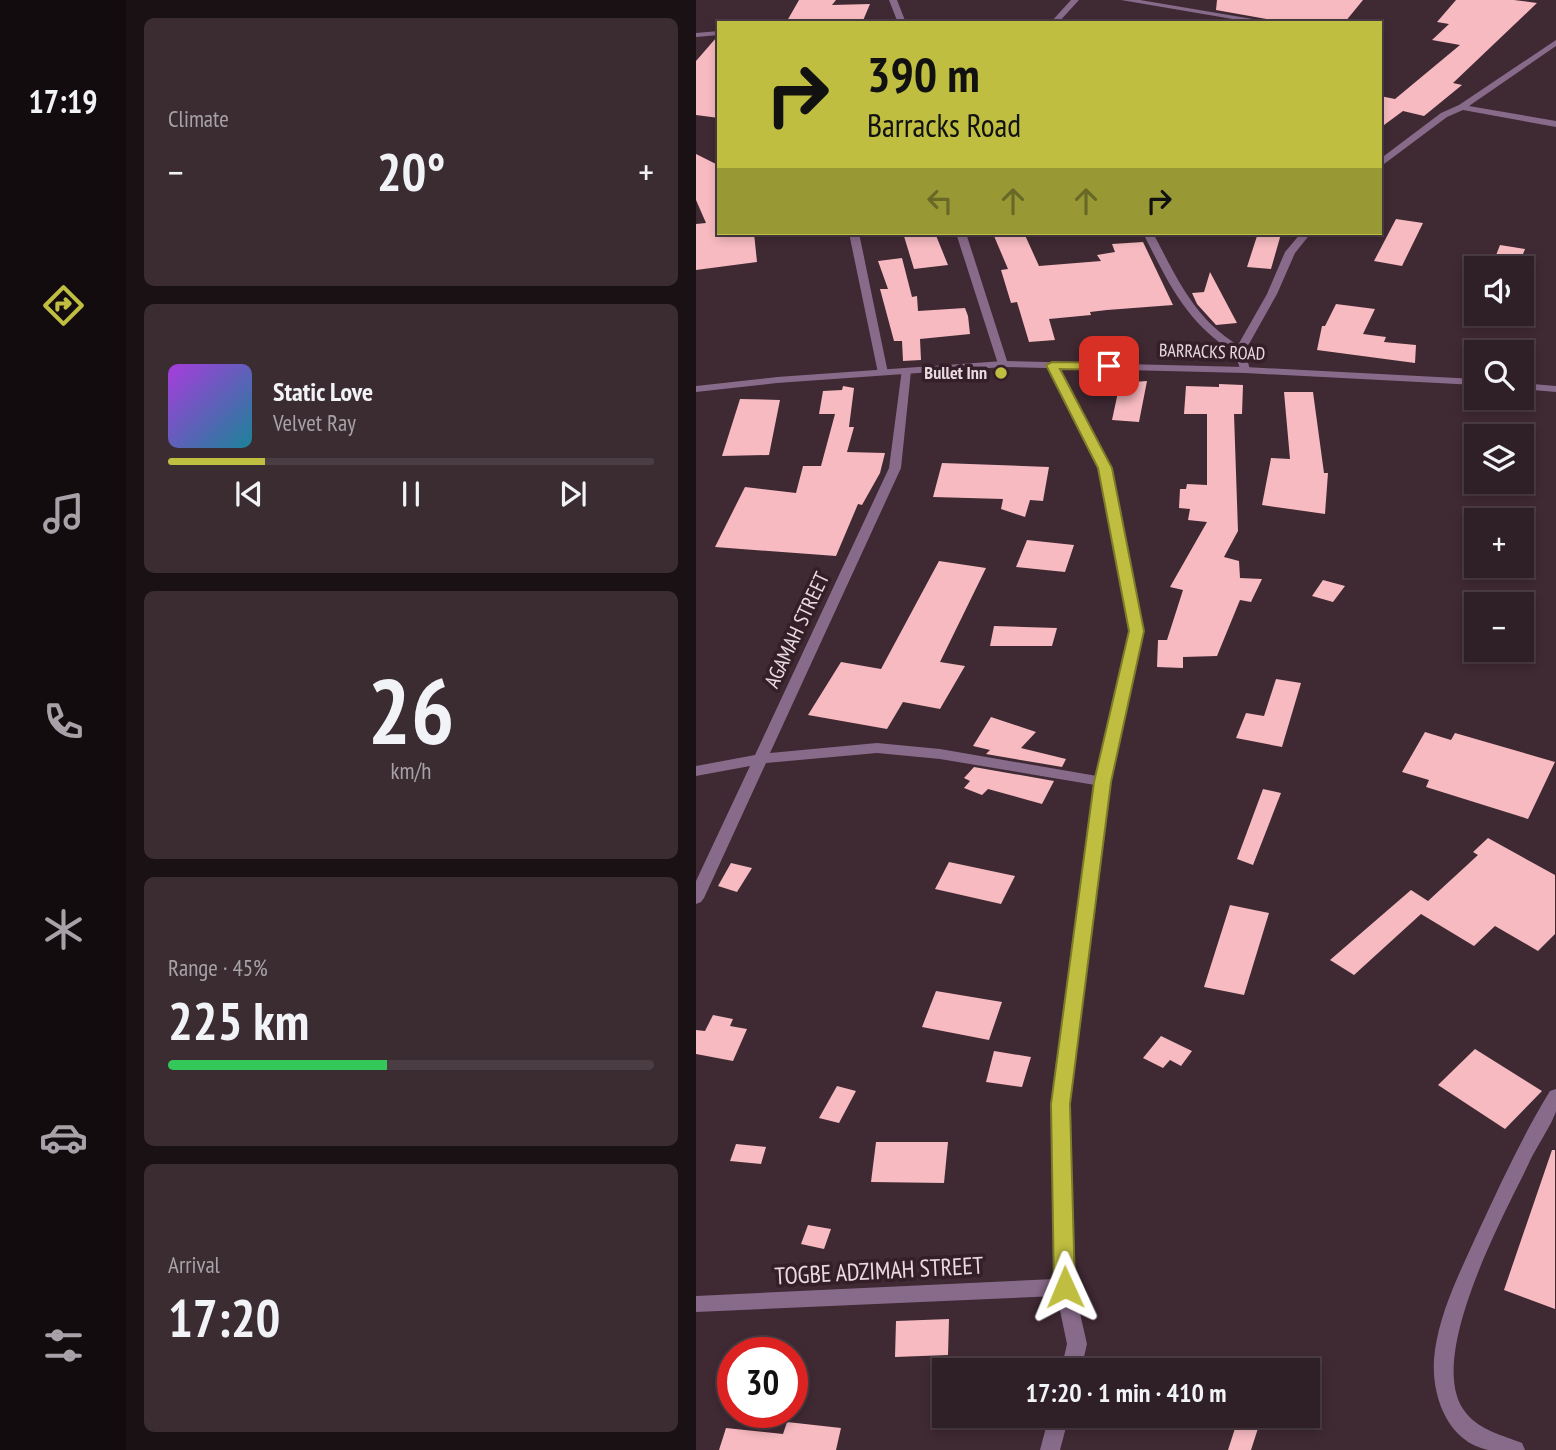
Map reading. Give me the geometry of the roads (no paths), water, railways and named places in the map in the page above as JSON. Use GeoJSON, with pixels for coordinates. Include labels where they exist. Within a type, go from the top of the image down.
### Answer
{"type":"FeatureCollection","features":[{"type":"Feature","properties":{"kind":"street"},"geometry":{"type":"LineString","coordinates":[[893,0],[901,21]]}},
{"type":"Feature","properties":{"kind":"street"},"geometry":{"type":"LineString","coordinates":[[1056,21],[1075,0]]}},
{"type":"Feature","properties":{"kind":"street"},"geometry":{"type":"LineString","coordinates":[[1125,0],[1259,21]]}},
{"type":"Feature","properties":{"kind":"street"},"geometry":{"type":"LineString","coordinates":[[696,35],[717,33]]}},
{"type":"Feature","properties":{"kind":"street"},"geometry":{"type":"LineString","coordinates":[[1382,162],[1444,115],[1462,107],[1555,42]]}},
{"type":"Feature","properties":{"kind":"street"},"geometry":{"type":"LineString","coordinates":[[1462,107],[1555,124]]}},
{"type":"Feature","properties":{"kind":"street"},"geometry":{"type":"LineString","coordinates":[[854,235],[883,373]]}},
{"type":"Feature","properties":{"kind":"street"},"geometry":{"type":"LineString","coordinates":[[962,235],[1003,365]]}},
{"type":"Feature","properties":{"kind":"street"},"geometry":{"type":"LineString","coordinates":[[1149,235],[1188,308],[1209,333],[1240,351]]}},
{"type":"Feature","properties":{"kind":"street"},"geometry":{"type":"LineString","coordinates":[[1245,370],[1240,351],[1272,294],[1290,253],[1304,235]]}},
{"type":"Feature","properties":{"kind":"street","name":"BARRACKS ROAD"},"geometry":{"type":"LineString","coordinates":[[696,389],[1003,365],[1245,370],[1464,381]]}},
{"type":"Feature","properties":{"kind":"street"},"geometry":{"type":"LineString","coordinates":[[1052,365],[1105,468],[1136,631],[1103,782],[1061,1104],[1065,1287],[1077,1344],[1073,1358]]}},
{"type":"Feature","properties":{"kind":"street","name":"AGAMAH STREET"},"geometry":{"type":"LineString","coordinates":[[696,898],[895,468],[906,371]]}},
{"type":"Feature","properties":{"kind":"street"},"geometry":{"type":"LineString","coordinates":[[1534,387],[1555,389]]}},
{"type":"Feature","properties":{"kind":"street"},"geometry":{"type":"LineString","coordinates":[[696,771],[760,759],[877,748],[940,754],[1103,782]]}},
{"type":"Feature","properties":{"kind":"street"},"geometry":{"type":"LineString","coordinates":[[1515,1450],[1487,1441],[1465,1428],[1458,1419],[1449,1404],[1444,1383],[1446,1340],[1470,1270],[1532,1137],[1555,1096]]}},
{"type":"Feature","properties":{"kind":"street","name":"TOGBE ADZIMAH STREET"},"geometry":{"type":"LineString","coordinates":[[696,1304],[1065,1287]]}},
{"type":"Feature","properties":{"kind":"street"},"geometry":{"type":"LineString","coordinates":[[1050,1450],[1056,1428]]}},
{"type":"Feature","properties":{"kind":"place","name":"Bullet Inn"},"geometry":{"type":"Point","coordinates":[1001,373]}}]}
